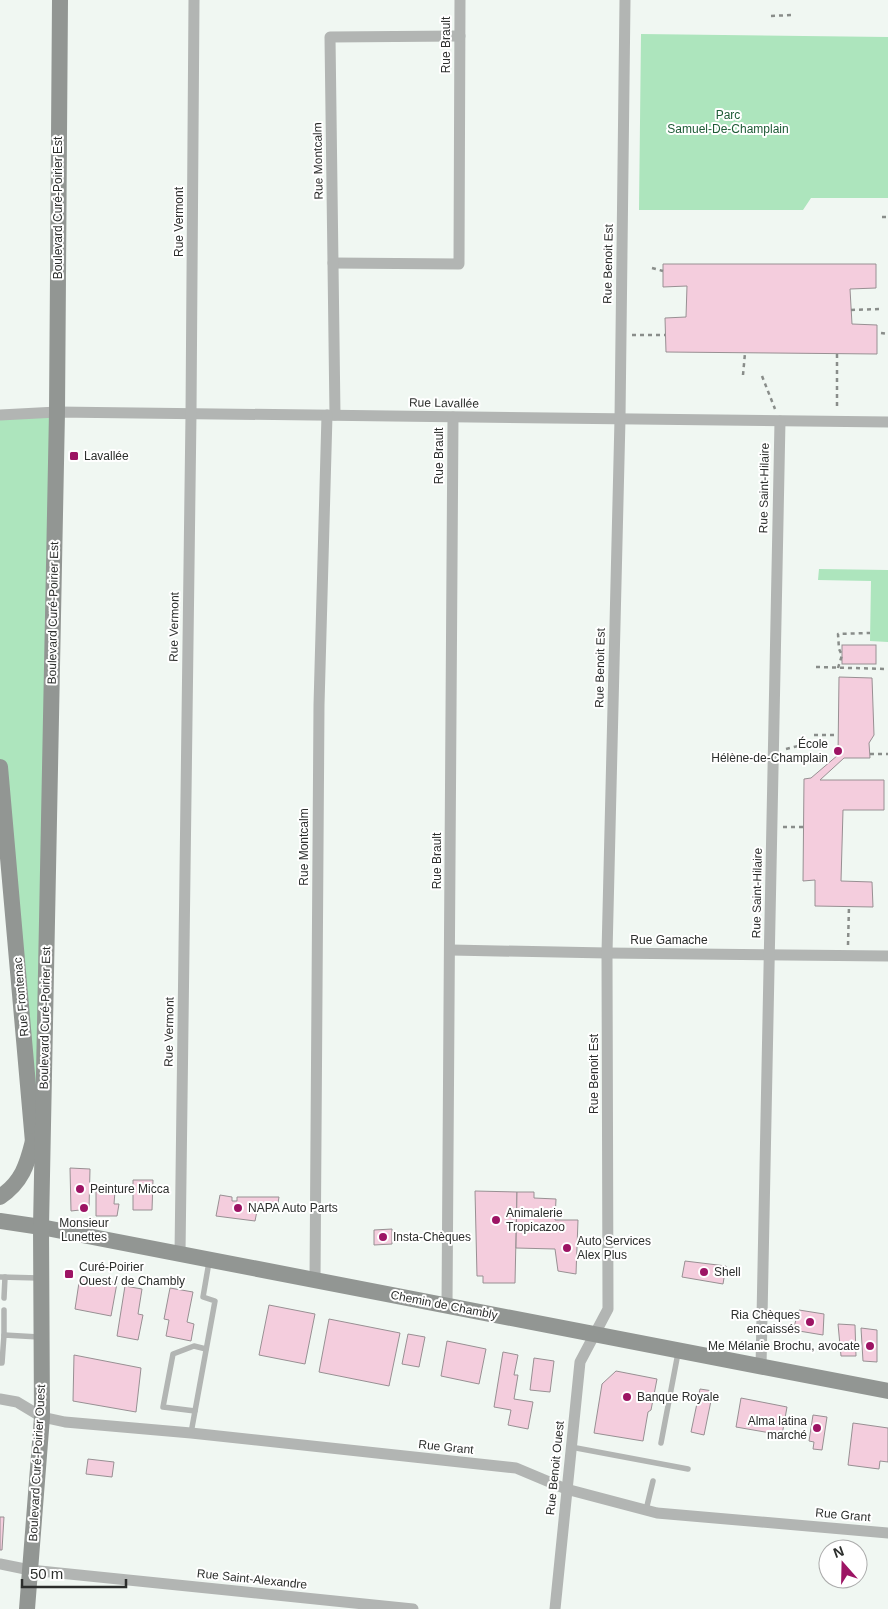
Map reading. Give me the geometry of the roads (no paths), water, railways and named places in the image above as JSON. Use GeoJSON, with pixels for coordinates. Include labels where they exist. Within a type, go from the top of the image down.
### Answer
{"type":"FeatureCollection","features":[{"type":"Feature","properties":{"kind":"main road","name":"Boulevard Curé-Poirier Est"},"geometry":{"type":"LineString","coordinates":[[41,1227],[57,412],[60,0]]}},
{"type":"Feature","properties":{"kind":"main road","name":"Rue Frontenac"},"geometry":{"type":"LineString","coordinates":[[0,767],[41,1227]]}},
{"type":"Feature","properties":{"kind":"main road"},"geometry":{"type":"LineString","coordinates":[[0,1197],[20,1178],[27,1166],[33,1141]]}},
{"type":"Feature","properties":{"kind":"main road","name":"Chemin de Chambly"},"geometry":{"type":"LineString","coordinates":[[0,1221],[41,1227],[888,1391]]}},
{"type":"Feature","properties":{"kind":"main road","name":"Boulevard Curé-Poirier Ouest"},"geometry":{"type":"LineString","coordinates":[[27,1609],[42,1417],[41,1227]]}},
{"type":"Feature","properties":{"kind":"street","name":"Rue Vermont"},"geometry":{"type":"LineString","coordinates":[[180,1254],[191,414],[194,0]]}},
{"type":"Feature","properties":{"kind":"street","name":"Rue Brault"},"geometry":{"type":"LineString","coordinates":[[333,263],[459,264],[460,0]]}},
{"type":"Feature","properties":{"kind":"street","name":"Rue Benoit Est"},"geometry":{"type":"LineString","coordinates":[[595,1334],[608,1309],[607,953],[620,419],[625,0]]}},
{"type":"Feature","properties":{"kind":"street","name":"Rue Montcalm"},"geometry":{"type":"LineString","coordinates":[[316,1280],[318,705],[331,415],[333,263],[330,37],[460,36]]}},
{"type":"Feature","properties":{"kind":"street","name":"Rue Lavallée"},"geometry":{"type":"LineString","coordinates":[[0,415],[57,412],[888,422]]}},
{"type":"Feature","properties":{"kind":"street","name":"Rue Brault"},"geometry":{"type":"LineString","coordinates":[[447,1306],[451,950],[453,417]]}},
{"type":"Feature","properties":{"kind":"street","name":"Rue Saint-Hilaire"},"geometry":{"type":"LineString","coordinates":[[761,1367],[780,421]]}},
{"type":"Feature","properties":{"kind":"street","name":"Rue Gamache"},"geometry":{"type":"LineString","coordinates":[[451,950],[888,956]]}},
{"type":"Feature","properties":{"kind":"street","name":"Rue Benoit Ouest"},"geometry":{"type":"LineString","coordinates":[[555,1609],[580,1362],[595,1334]]}},
{"type":"Feature","properties":{"kind":"street","name":"Rue Grant"},"geometry":{"type":"LineString","coordinates":[[0,1399],[17,1402],[42,1417],[65,1422],[192,1433],[516,1468],[566,1489],[657,1513],[888,1533]]}},
{"type":"Feature","properties":{"kind":"street","name":"Rue Saint-Alexandre"},"geometry":{"type":"LineString","coordinates":[[0,1564],[30,1570],[413,1609]]}},
{"type":"Feature","properties":{"kind":"lane"},"geometry":{"type":"LineString","coordinates":[[192,1433],[215,1301],[203,1296],[210,1260]]}},
{"type":"Feature","properties":{"kind":"lane"},"geometry":{"type":"LineString","coordinates":[[4,1298],[2,1277],[41,1278]]}},
{"type":"Feature","properties":{"kind":"lane"},"geometry":{"type":"LineString","coordinates":[[0,1363],[2,1364],[4,1335],[3,1314]]}},
{"type":"Feature","properties":{"kind":"lane"},"geometry":{"type":"LineString","coordinates":[[4,1335],[42,1337]]}},
{"type":"Feature","properties":{"kind":"lane"},"geometry":{"type":"LineString","coordinates":[[196,1411],[163,1407],[173,1354],[194,1346],[206,1349]]}},
{"type":"Feature","properties":{"kind":"lane"},"geometry":{"type":"LineString","coordinates":[[661,1443],[678,1350]]}},
{"type":"Feature","properties":{"kind":"lane"},"geometry":{"type":"LineString","coordinates":[[571,1447],[688,1469]]}},
{"type":"Feature","properties":{"kind":"lane"},"geometry":{"type":"LineString","coordinates":[[646,1510],[653,1481]]}},
{"type":"Feature","properties":{"kind":"place","name":"Lavallée"},"geometry":{"type":"Point","coordinates":[74,456]}},
{"type":"Feature","properties":{"kind":"place","name":"École Hélène-de-Champlain"},"geometry":{"type":"Point","coordinates":[838,751]}},
{"type":"Feature","properties":{"kind":"place","name":"Peinture Micca"},"geometry":{"type":"Point","coordinates":[80,1189]}},
{"type":"Feature","properties":{"kind":"place","name":"Monsieur Lunettes"},"geometry":{"type":"Point","coordinates":[84,1208]}},
{"type":"Feature","properties":{"kind":"place","name":"NAPA Auto Parts"},"geometry":{"type":"Point","coordinates":[238,1208]}},
{"type":"Feature","properties":{"kind":"place","name":"Animalerie Tropicazoo"},"geometry":{"type":"Point","coordinates":[496,1220]}},
{"type":"Feature","properties":{"kind":"place","name":"Insta-Chèques"},"geometry":{"type":"Point","coordinates":[383,1237]}},
{"type":"Feature","properties":{"kind":"place","name":"Auto Services Alex Plus"},"geometry":{"type":"Point","coordinates":[567,1248]}},
{"type":"Feature","properties":{"kind":"place","name":"Shell"},"geometry":{"type":"Point","coordinates":[704,1272]}},
{"type":"Feature","properties":{"kind":"place","name":"Curé-Poirier Ouest / de Chambly"},"geometry":{"type":"Point","coordinates":[69,1274]}},
{"type":"Feature","properties":{"kind":"place","name":"Ria Chèques encaissés"},"geometry":{"type":"Point","coordinates":[810,1322]}},
{"type":"Feature","properties":{"kind":"place","name":"Me Mélanie Brochu, avocate"},"geometry":{"type":"Point","coordinates":[870,1346]}},
{"type":"Feature","properties":{"kind":"place","name":"Banque Royale"},"geometry":{"type":"Point","coordinates":[627,1397]}},
{"type":"Feature","properties":{"kind":"place","name":"Alma latina marché"},"geometry":{"type":"Point","coordinates":[817,1428]}},
{"type":"Feature","properties":{"kind":"park label","name":"Parc Samuel-De-Champlain"},"geometry":{"type":"Point","coordinates":[728,122]}}]}
